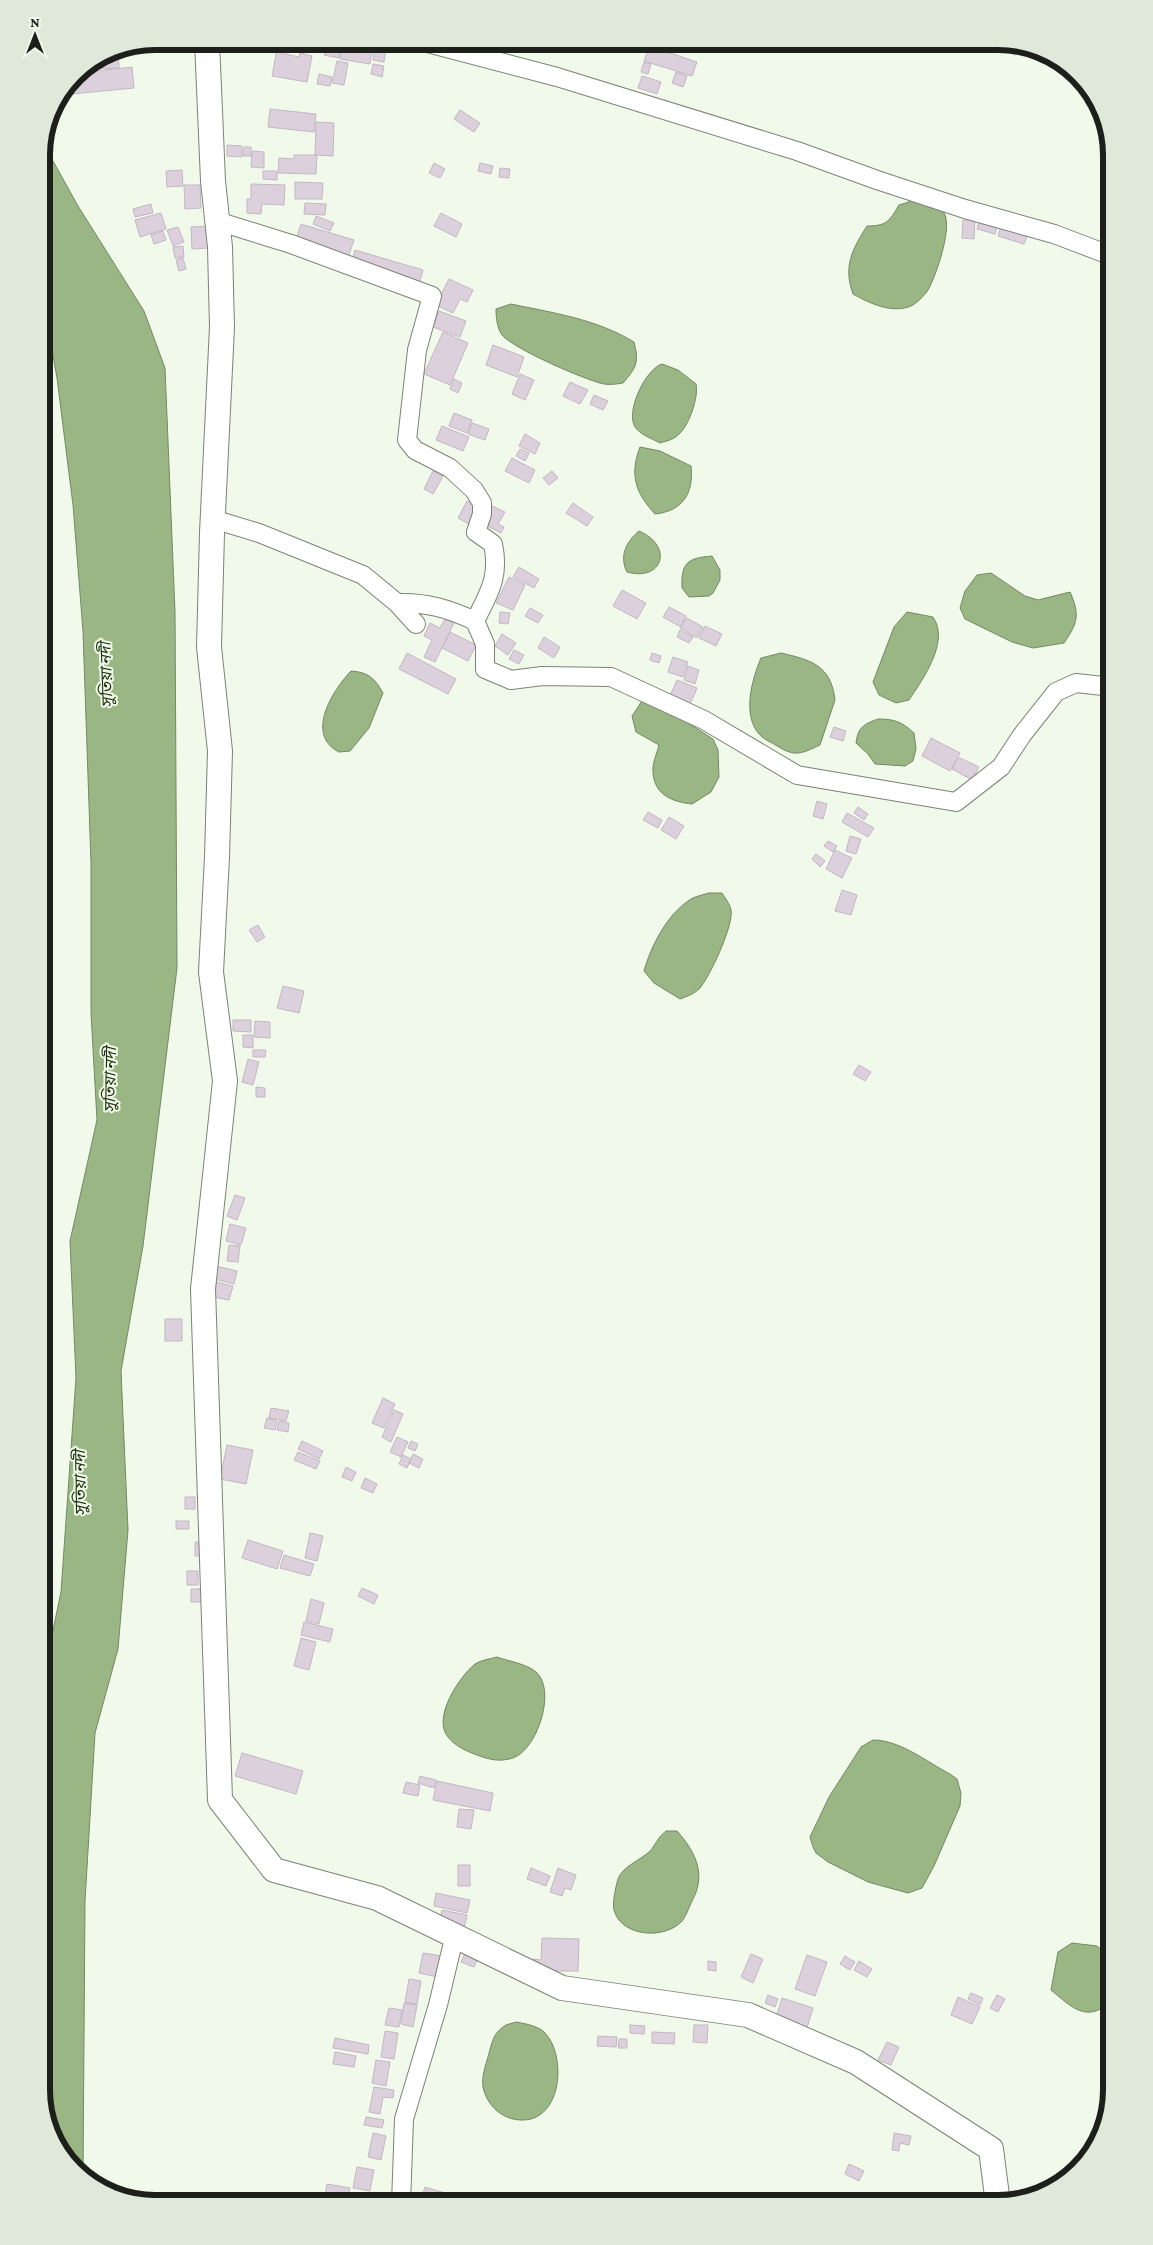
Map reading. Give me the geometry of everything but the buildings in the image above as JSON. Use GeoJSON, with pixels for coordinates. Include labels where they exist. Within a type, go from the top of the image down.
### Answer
{"type":"FeatureCollection","features":[{"type":"Feature","properties":{"kind":"street"},"geometry":{"type":"LineString","coordinates":[[207,50],[222,328],[209,647],[220,750],[211,972],[225,1081],[203,1289],[220,1800],[274,1870],[377,1898],[562,1988],[748,2015],[856,2062],[991,2149],[997,2195]]}},
{"type":"Feature","properties":{"kind":"street"},"geometry":{"type":"LineString","coordinates":[[454,50],[557,77],[797,151],[877,180],[956,206],[1054,234],[1103,253]]}},
{"type":"Feature","properties":{"kind":"street"},"geometry":{"type":"LineString","coordinates":[[217,221],[291,244],[432,296],[417,350],[407,440],[415,450],[450,468],[474,490],[482,504],[482,514],[476,532],[493,544],[497,561],[495,579],[475,621]]}},
{"type":"Feature","properties":{"kind":"street"},"geometry":{"type":"LineString","coordinates":[[213,519],[259,533],[363,574],[397,603],[416,624]]}},
{"type":"Feature","properties":{"kind":"street"},"geometry":{"type":"LineString","coordinates":[[397,603],[418,602],[452,611],[475,621],[485,644],[485,669],[511,680],[542,676],[611,677],[704,720],[797,775],[956,802],[1001,767],[1022,735],[1056,692],[1076,683],[1103,686]]}},
{"type":"Feature","properties":{"kind":"street"},"geometry":{"type":"LineString","coordinates":[[401,2195],[404,2119],[438,2005],[454,1934]]}},
{"type":"Feature","properties":{"kind":"water","name":"সুতিয়া নদী"},"geometry":{"type":"Polygon","coordinates":[[[50,156],[78,206],[144,311],[165,368],[175,612],[177,968],[143,1246],[121,1371],[128,1530],[118,1649],[95,1733],[85,1901],[83,2166],[72,2154],[58,2130],[52,2110],[50,2090],[50,1645],[61,1592],[76,1378],[70,1241],[97,1120],[91,1013],[91,863],[83,631],[73,505],[57,378],[50,339],[50,156]]]}},
{"type":"Feature","properties":{"kind":"water"},"geometry":{"type":"Polygon","coordinates":[[[912,201],[938,208],[944,213],[946,220],[942,252],[928,290],[913,305],[896,309],[873,304],[853,294],[850,284],[849,267],[853,251],[867,226],[883,224],[899,205],[912,201]]]}},
{"type":"Feature","properties":{"kind":"water"},"geometry":{"type":"Polygon","coordinates":[[[511,304],[590,322],[620,334],[634,342],[636,364],[634,368],[623,383],[604,384],[535,356],[509,341],[500,332],[496,309],[511,304]]]}},
{"type":"Feature","properties":{"kind":"water"},"geometry":{"type":"Polygon","coordinates":[[[662,364],[678,370],[696,384],[697,390],[692,411],[682,431],[674,438],[660,443],[638,431],[634,425],[633,409],[644,381],[656,367],[662,364]]]}},
{"type":"Feature","properties":{"kind":"water"},"geometry":{"type":"Polygon","coordinates":[[[640,447],[660,451],[691,466],[691,484],[688,492],[685,499],[673,509],[655,514],[643,499],[636,484],[635,475],[640,447]]]}},
{"type":"Feature","properties":{"kind":"water"},"geometry":{"type":"Polygon","coordinates":[[[639,531],[650,537],[657,545],[660,561],[649,572],[639,574],[627,572],[624,555],[627,545],[639,531]]]}},
{"type":"Feature","properties":{"kind":"water"},"geometry":{"type":"Polygon","coordinates":[[[712,556],[720,570],[720,580],[713,593],[709,596],[689,597],[682,588],[684,567],[691,560],[712,556]]]}},
{"type":"Feature","properties":{"kind":"water"},"geometry":{"type":"Polygon","coordinates":[[[991,573],[1025,596],[1038,600],[1070,592],[1075,606],[1076,618],[1075,624],[1064,643],[1033,648],[1012,642],[965,619],[960,608],[965,591],[977,575],[991,573]]]}},
{"type":"Feature","properties":{"kind":"water"},"geometry":{"type":"Polygon","coordinates":[[[907,612],[933,617],[937,627],[937,648],[933,660],[909,700],[896,703],[879,695],[873,682],[894,627],[907,612]]]}},
{"type":"Feature","properties":{"kind":"water"},"geometry":{"type":"Polygon","coordinates":[[[781,653],[802,658],[818,666],[829,679],[833,688],[835,700],[820,745],[801,753],[787,751],[761,736],[751,719],[750,698],[754,676],[761,658],[781,653]]]}},
{"type":"Feature","properties":{"kind":"water"},"geometry":{"type":"Polygon","coordinates":[[[351,671],[371,677],[383,693],[369,728],[350,751],[339,752],[329,744],[324,735],[323,724],[330,701],[351,671]]]}},
{"type":"Feature","properties":{"kind":"water"},"geometry":{"type":"Polygon","coordinates":[[[642,701],[685,721],[713,739],[718,750],[719,777],[711,792],[692,804],[666,796],[661,792],[654,780],[654,762],[659,745],[636,732],[632,716],[642,701]]]}},
{"type":"Feature","properties":{"kind":"water"},"geometry":{"type":"Polygon","coordinates":[[[878,719],[898,722],[914,733],[916,749],[913,761],[905,766],[875,764],[868,754],[856,743],[858,733],[862,727],[878,719]]]}},
{"type":"Feature","properties":{"kind":"water"},"geometry":{"type":"Polygon","coordinates":[[[709,893],[722,893],[730,906],[731,917],[729,927],[715,962],[700,988],[680,999],[654,983],[644,971],[651,951],[667,922],[682,905],[697,896],[709,893]]]}},
{"type":"Feature","properties":{"kind":"water"},"geometry":{"type":"Polygon","coordinates":[[[497,1657],[532,1669],[542,1681],[545,1692],[541,1719],[530,1744],[522,1753],[513,1758],[499,1760],[482,1757],[457,1746],[448,1737],[444,1729],[443,1719],[450,1698],[462,1678],[475,1664],[497,1657]]]}},
{"type":"Feature","properties":{"kind":"water"},"geometry":{"type":"Polygon","coordinates":[[[873,1740],[893,1744],[913,1752],[950,1774],[957,1779],[961,1793],[960,1806],[934,1866],[922,1888],[908,1893],[868,1882],[828,1862],[816,1853],[810,1837],[829,1797],[861,1747],[873,1740]]]}},
{"type":"Feature","properties":{"kind":"water"},"geometry":{"type":"Polygon","coordinates":[[[666,1831],[677,1831],[689,1846],[696,1862],[699,1879],[694,1897],[682,1921],[665,1931],[644,1933],[625,1926],[618,1919],[614,1910],[614,1899],[618,1879],[627,1867],[649,1852],[666,1831]]]}},
{"type":"Feature","properties":{"kind":"water"},"geometry":{"type":"Polygon","coordinates":[[[1072,1943],[1097,1946],[1103,1951],[1103,2008],[1087,2012],[1080,2010],[1073,2007],[1051,1990],[1058,1952],[1072,1943]]]}},
{"type":"Feature","properties":{"kind":"water"},"geometry":{"type":"Polygon","coordinates":[[[517,2022],[536,2027],[545,2033],[556,2054],[558,2067],[558,2080],[550,2105],[542,2114],[523,2120],[508,2118],[496,2110],[487,2098],[483,2086],[484,2072],[495,2036],[504,2026],[517,2022]]]}}]}
